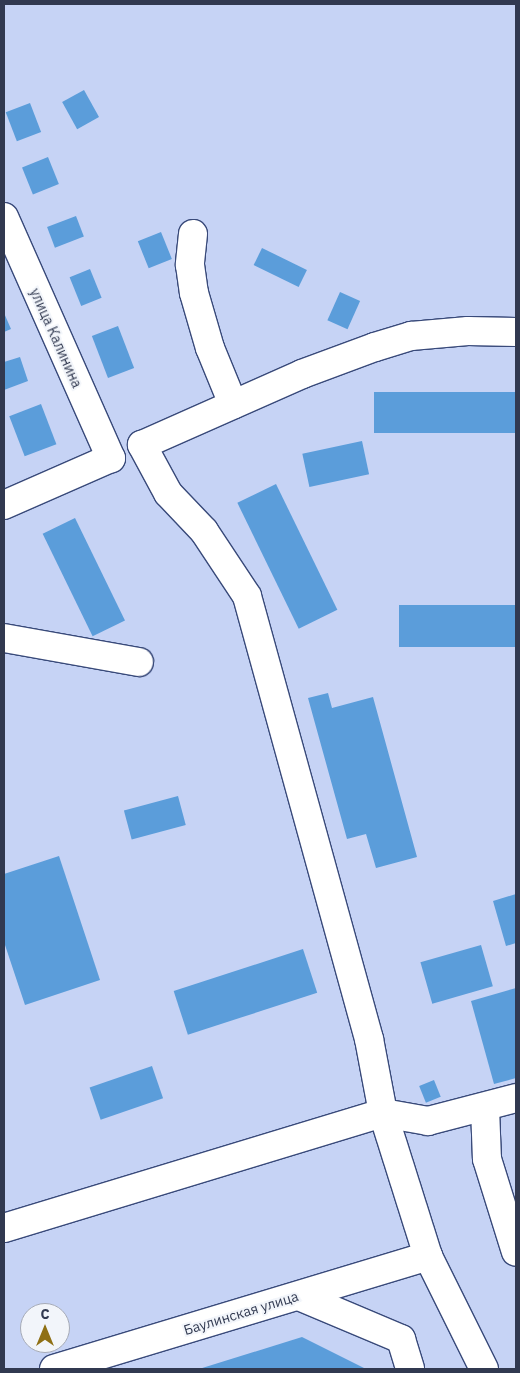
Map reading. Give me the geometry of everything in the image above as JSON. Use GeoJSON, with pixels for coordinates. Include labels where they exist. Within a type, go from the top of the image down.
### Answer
{"type":"FeatureCollection","features":[{"type":"Feature","properties":{"kind":"street","name":"улица Калинина"},"geometry":{"type":"LineString","coordinates":[[4,217],[111,458],[4,505]]}},
{"type":"Feature","properties":{"kind":"street"},"geometry":{"type":"LineString","coordinates":[[193,234],[190,265],[194,293],[210,348],[233,404]]}},
{"type":"Feature","properties":{"kind":"street"},"geometry":{"type":"LineString","coordinates":[[484,1369],[428,1256],[383,1113],[369,1039],[247,596],[204,531],[168,493],[142,446],[302,374],[411,336],[468,331],[516,332]]}},
{"type":"Feature","properties":{"kind":"street"},"geometry":{"type":"LineString","coordinates":[[4,638],[140,662]]}},
{"type":"Feature","properties":{"kind":"street"},"geometry":{"type":"LineString","coordinates":[[4,1228],[383,1113],[428,1121],[485,1108],[516,1098]]}},
{"type":"Feature","properties":{"kind":"street"},"geometry":{"type":"LineString","coordinates":[[485,1108],[488,1159],[516,1252]]}},
{"type":"Feature","properties":{"kind":"street","name":"Баулинская улица"},"geometry":{"type":"LineString","coordinates":[[61,1368],[428,1256]]}},
{"type":"Feature","properties":{"kind":"street"},"geometry":{"type":"LineString","coordinates":[[299,1296],[401,1339],[410,1369]]}},
{"type":"Feature","properties":{"kind":"building"},"geometry":{"type":"Polygon","coordinates":[[[84,90],[99,117],[77,129],[62,102],[84,90]]]}},
{"type":"Feature","properties":{"kind":"building"},"geometry":{"type":"Polygon","coordinates":[[[30,103],[41,132],[17,141],[6,112],[30,103]]]}},
{"type":"Feature","properties":{"kind":"building"},"geometry":{"type":"Polygon","coordinates":[[[48,157],[59,184],[33,194],[22,167],[48,157]]]}},
{"type":"Feature","properties":{"kind":"building"},"geometry":{"type":"Polygon","coordinates":[[[76,216],[84,237],[55,248],[47,227],[76,216]]]}},
{"type":"Feature","properties":{"kind":"building"},"geometry":{"type":"Polygon","coordinates":[[[161,232],[172,259],[149,268],[138,241],[161,232]]]}},
{"type":"Feature","properties":{"kind":"building"},"geometry":{"type":"Polygon","coordinates":[[[262,248],[307,270],[299,287],[254,265],[262,248]]]}},
{"type":"Feature","properties":{"kind":"building"},"geometry":{"type":"Polygon","coordinates":[[[90,269],[102,298],[81,306],[70,277],[90,269]]]}},
{"type":"Feature","properties":{"kind":"building"},"geometry":{"type":"Polygon","coordinates":[[[340,292],[360,301],[347,329],[327,320],[340,292]]]}},
{"type":"Feature","properties":{"kind":"building"},"geometry":{"type":"Polygon","coordinates":[[[4,313],[11,329],[4,332],[4,313]]]}},
{"type":"Feature","properties":{"kind":"building"},"geometry":{"type":"Polygon","coordinates":[[[118,326],[134,368],[108,378],[92,336],[118,326]]]}},
{"type":"Feature","properties":{"kind":"building"},"geometry":{"type":"Polygon","coordinates":[[[20,357],[28,381],[4,390],[4,362],[20,357]]]}},
{"type":"Feature","properties":{"kind":"building"},"geometry":{"type":"Polygon","coordinates":[[[374,392],[516,392],[516,433],[374,433],[374,392]]]}},
{"type":"Feature","properties":{"kind":"building"},"geometry":{"type":"Polygon","coordinates":[[[41,404],[56,444],[25,456],[9,416],[41,404]]]}},
{"type":"Feature","properties":{"kind":"building"},"geometry":{"type":"Polygon","coordinates":[[[362,441],[369,474],[309,487],[302,454],[362,441]]]}},
{"type":"Feature","properties":{"kind":"building"},"geometry":{"type":"Polygon","coordinates":[[[276,484],[337,610],[299,629],[237,503],[276,484]]]}},
{"type":"Feature","properties":{"kind":"building"},"geometry":{"type":"Polygon","coordinates":[[[75,518],[125,620],[93,636],[43,534],[75,518]]]}},
{"type":"Feature","properties":{"kind":"building"},"geometry":{"type":"Polygon","coordinates":[[[399,605],[516,605],[516,647],[399,647],[399,605]]]}},
{"type":"Feature","properties":{"kind":"building"},"geometry":{"type":"Polygon","coordinates":[[[328,693],[332,708],[373,697],[417,857],[376,868],[366,834],[347,839],[308,698],[328,693]]]}},
{"type":"Feature","properties":{"kind":"building"},"geometry":{"type":"Polygon","coordinates":[[[178,796],[186,825],[132,839],[124,810],[178,796]]]}},
{"type":"Feature","properties":{"kind":"building"},"geometry":{"type":"Polygon","coordinates":[[[59,856],[100,980],[25,1005],[4,942],[4,874],[59,856]]]}},
{"type":"Feature","properties":{"kind":"building"},"geometry":{"type":"Polygon","coordinates":[[[516,894],[516,943],[506,946],[493,901],[516,894]]]}},
{"type":"Feature","properties":{"kind":"building"},"geometry":{"type":"Polygon","coordinates":[[[481,945],[493,986],[432,1004],[420,962],[481,945]]]}},
{"type":"Feature","properties":{"kind":"building"},"geometry":{"type":"Polygon","coordinates":[[[303,949],[317,993],[188,1035],[174,991],[303,949]]]}},
{"type":"Feature","properties":{"kind":"building"},"geometry":{"type":"Polygon","coordinates":[[[516,988],[516,1078],[494,1084],[471,1001],[516,988]]]}},
{"type":"Feature","properties":{"kind":"building"},"geometry":{"type":"Polygon","coordinates":[[[152,1066],[163,1098],[101,1120],[90,1087],[152,1066]]]}},
{"type":"Feature","properties":{"kind":"building"},"geometry":{"type":"Polygon","coordinates":[[[434,1080],[441,1097],[426,1103],[419,1086],[434,1080]]]}},
{"type":"Feature","properties":{"kind":"building"},"geometry":{"type":"Polygon","coordinates":[[[302,1337],[366,1369],[199,1369],[302,1337]]]}}]}
